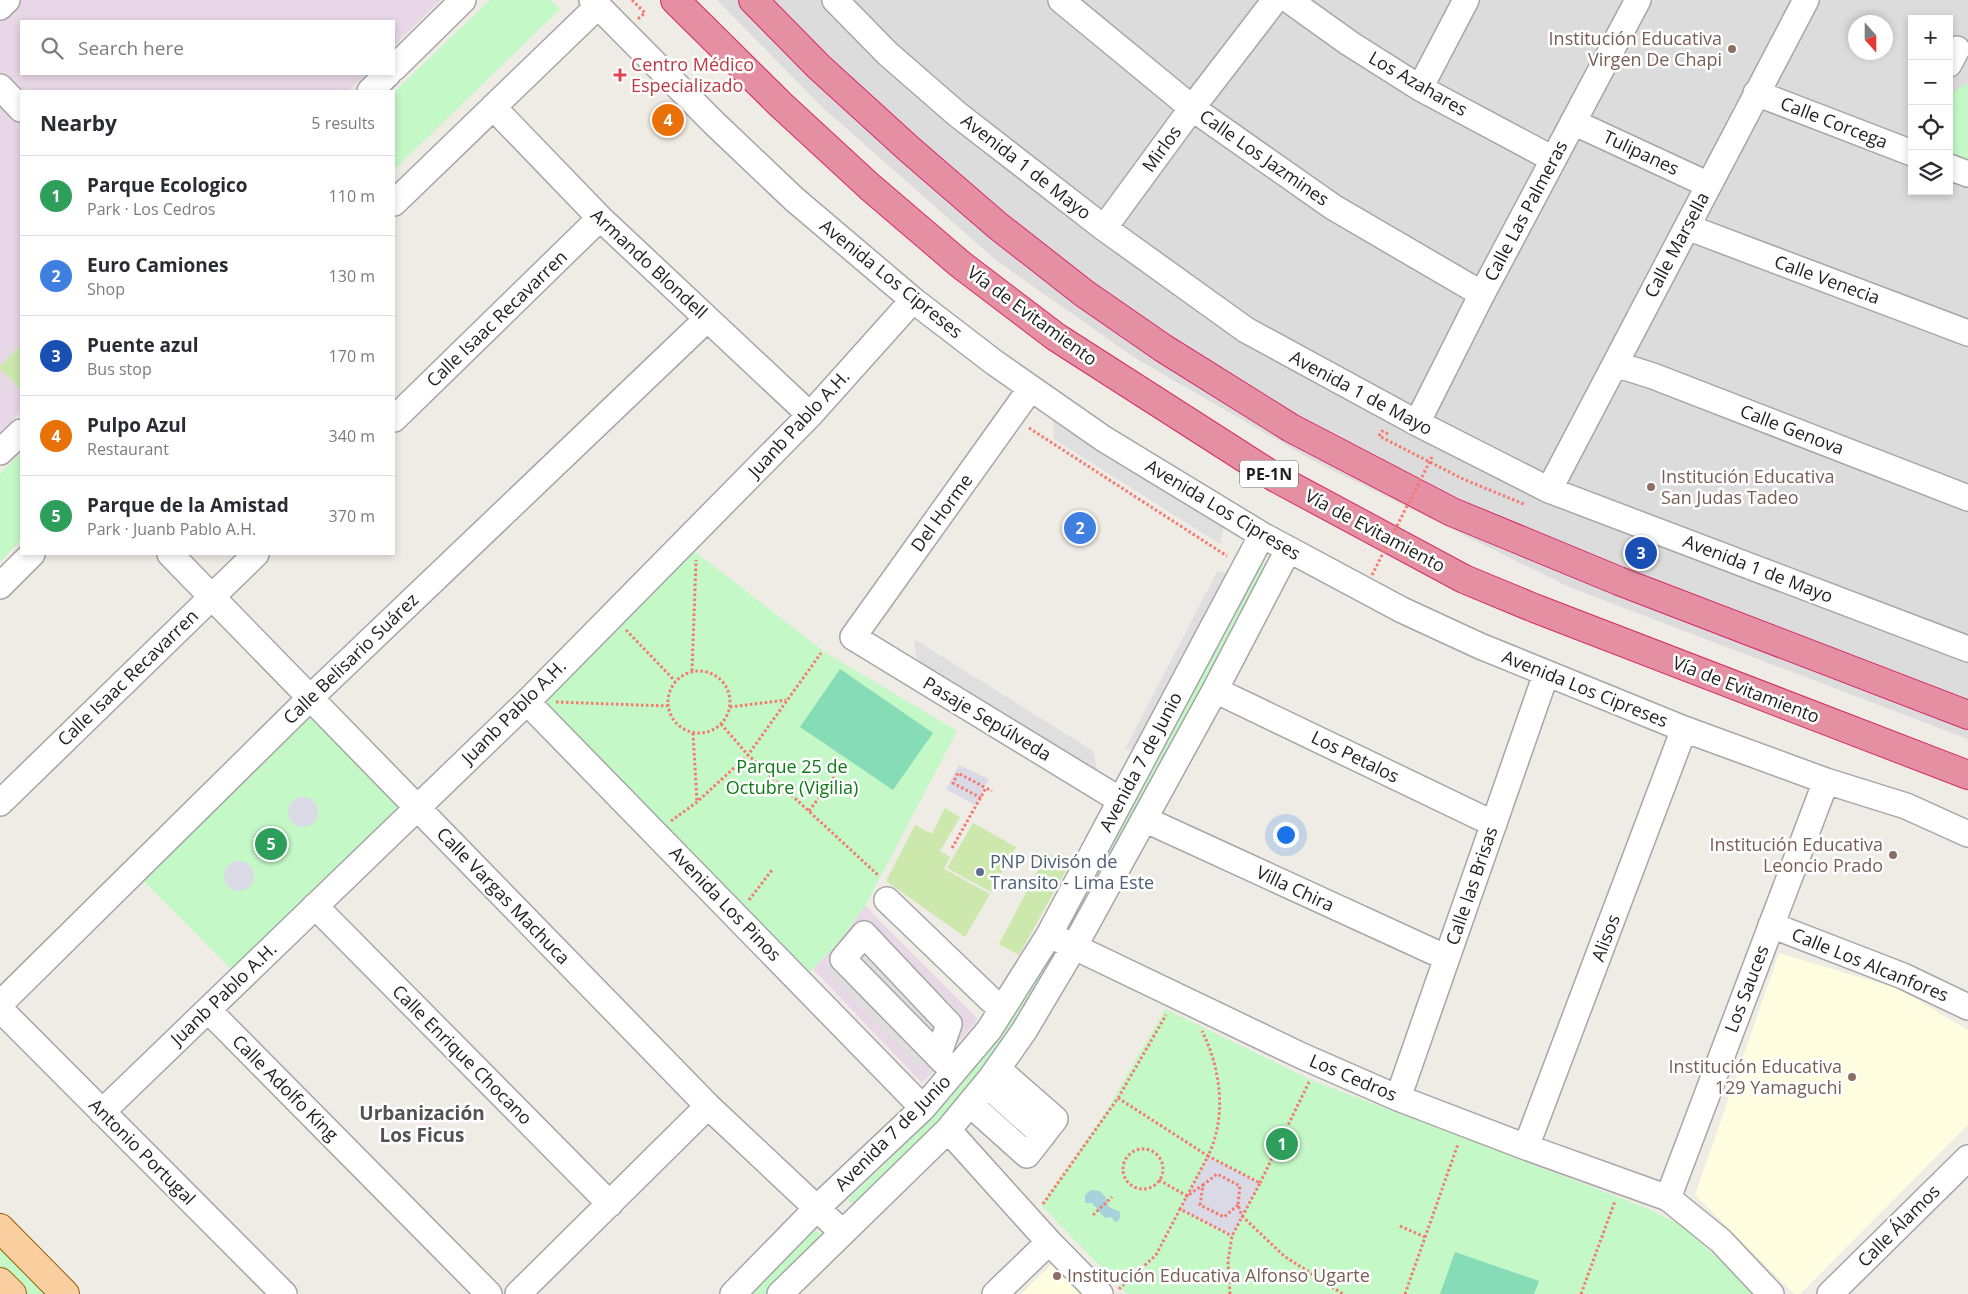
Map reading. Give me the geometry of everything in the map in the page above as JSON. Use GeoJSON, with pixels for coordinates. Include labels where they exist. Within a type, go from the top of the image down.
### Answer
{"type":"FeatureCollection","features":[{"type":"Feature","properties":{"kind":"highway","name":"Vía de Evitamiento"},"geometry":{"type":"LineString","coordinates":[[675,0],[794,117],[870,187],[960,264],[1056,337],[1276,478],[1464,578],[1534,608],[1968,775]]}},
{"type":"Feature","properties":{"kind":"highway","name":"PE-1N"},"geometry":{"type":"LineString","coordinates":[[753,0],[826,73],[909,149],[998,226],[1085,294],[1155,343],[1291,428],[1452,512],[1619,581],[1968,715]]}},
{"type":"Feature","properties":{"kind":"main road"},"geometry":{"type":"LineString","coordinates":[[0,1228],[65,1294]]}},
{"type":"Feature","properties":{"kind":"main road"},"geometry":{"type":"LineString","coordinates":[[0,1282],[12,1294]]}},
{"type":"Feature","properties":{"kind":"street"},"geometry":{"type":"LineString","coordinates":[[0,7],[7,0]]}},
{"type":"Feature","properties":{"kind":"street"},"geometry":{"type":"LineString","coordinates":[[395,67],[463,0]]}},
{"type":"Feature","properties":{"kind":"street","name":"Avenida 1 de Mayo"},"geometry":{"type":"LineString","coordinates":[[834,0],[888,54],[957,114],[1104,228],[1246,330],[1417,423],[1549,490],[1968,649]]}},
{"type":"Feature","properties":{"kind":"street","name":"Calle Los Jazmines"},"geometry":{"type":"LineString","coordinates":[[1061,0],[1192,108],[1333,207],[1482,294]]}},
{"type":"Feature","properties":{"kind":"street","name":"Mirlos"},"geometry":{"type":"LineString","coordinates":[[1104,228],[1192,108],[1275,0]]}},
{"type":"Feature","properties":{"kind":"street","name":"Los Azahares"},"geometry":{"type":"LineString","coordinates":[[1288,0],[1349,43],[1420,88],[1553,159]]}},
{"type":"Feature","properties":{"kind":"street"},"geometry":{"type":"LineString","coordinates":[[1420,88],[1466,0]]}},
{"type":"Feature","properties":{"kind":"street","name":"Calle Las Palmeras"},"geometry":{"type":"LineString","coordinates":[[1417,423],[1482,294],[1638,0]]}},
{"type":"Feature","properties":{"kind":"street","name":"Calle Marsella"},"geometry":{"type":"LineString","coordinates":[[1549,490],[1806,0]]}},
{"type":"Feature","properties":{"kind":"street"},"geometry":{"type":"LineString","coordinates":[[395,203],[595,3]]}},
{"type":"Feature","properties":{"kind":"street","name":"Avenida Los Cipreses"},"geometry":{"type":"LineString","coordinates":[[595,3],[714,123],[794,199],[913,300],[995,364],[1104,439],[1262,535],[1402,610],[1546,674],[1684,729],[1826,780],[1906,806],[1968,834]]}},
{"type":"Feature","properties":{"kind":"street"},"geometry":{"type":"LineString","coordinates":[[371,90],[387,75]]}},
{"type":"Feature","properties":{"kind":"street"},"geometry":{"type":"LineString","coordinates":[[0,87],[20,108]]}},
{"type":"Feature","properties":{"kind":"street","name":"Calle Corcega"},"geometry":{"type":"LineString","coordinates":[[1756,93],[1908,146]]}},
{"type":"Feature","properties":{"kind":"street","name":"Armando Blondell"},"geometry":{"type":"LineString","coordinates":[[493,107],[600,218],[810,415]]}},
{"type":"Feature","properties":{"kind":"street","name":"Tulipanes"},"geometry":{"type":"LineString","coordinates":[[1573,122],[1709,184]]}},
{"type":"Feature","properties":{"kind":"street"},"geometry":{"type":"LineString","coordinates":[[1953,168],[1968,174]]}},
{"type":"Feature","properties":{"kind":"street","name":"Calle Isaac Recavarren"},"geometry":{"type":"LineString","coordinates":[[395,418],[600,218]]}},
{"type":"Feature","properties":{"kind":"street","name":"Calle Venecia"},"geometry":{"type":"LineString","coordinates":[[1687,227],[1968,333]]}},
{"type":"Feature","properties":{"kind":"street","name":"Juanb Pablo A.H."},"geometry":{"type":"LineString","coordinates":[[102,1112],[527,702],[810,415],[913,300]]}},
{"type":"Feature","properties":{"kind":"street","name":"Calle Belisario Suárez"},"geometry":{"type":"LineString","coordinates":[[0,1004],[310,698],[707,319]]}},
{"type":"Feature","properties":{"kind":"street","name":"Calle Genova"},"geometry":{"type":"LineString","coordinates":[[1615,364],[1662,379],[1968,498]]}},
{"type":"Feature","properties":{"kind":"street","name":"Del Horme"},"geometry":{"type":"LineString","coordinates":[[853,637],[1031,388]]}},
{"type":"Feature","properties":{"kind":"street"},"geometry":{"type":"LineString","coordinates":[[0,452],[20,433]]}},
{"type":"Feature","properties":{"kind":"street","name":"Avenida 7 de Junio"},"geometry":{"type":"LineString","coordinates":[[733,1294],[817,1208],[923,1108],[947,1063],[989,1030],[1049,934],[1262,535]]}},
{"type":"Feature","properties":{"kind":"street","name":"Avenida 7 de Junio"},"geometry":{"type":"LineString","coordinates":[[780,1294],[948,1130],[992,1076],[1024,1031],[1074,947],[1215,690],[1288,550]]}},
{"type":"Feature","properties":{"kind":"street"},"geometry":{"type":"LineString","coordinates":[[0,586],[31,555]]}},
{"type":"Feature","properties":{"kind":"street","name":"Calle Vargas Machuca"},"geometry":{"type":"LineString","coordinates":[[171,555],[708,1106],[842,1232]]}},
{"type":"Feature","properties":{"kind":"street","name":"Calle Isaac Recavarren"},"geometry":{"type":"LineString","coordinates":[[0,803],[255,555]]}},
{"type":"Feature","properties":{"kind":"street","name":"Pasaje Sepúlveda"},"geometry":{"type":"LineString","coordinates":[[853,637],[1120,800]]}},
{"type":"Feature","properties":{"kind":"street","name":"Calle las Brisas"},"geometry":{"type":"LineString","coordinates":[[1398,1098],[1546,674]]}},
{"type":"Feature","properties":{"kind":"street","name":"Los Petalos"},"geometry":{"type":"LineString","coordinates":[[1215,690],[1494,824]]}},
{"type":"Feature","properties":{"kind":"street","name":"Avenida Los Pinos"},"geometry":{"type":"LineString","coordinates":[[527,702],[923,1108]]}},
{"type":"Feature","properties":{"kind":"street","name":"Alisos"},"geometry":{"type":"LineString","coordinates":[[1526,1147],[1684,729]]}},
{"type":"Feature","properties":{"kind":"street","name":"Los Sauces"},"geometry":{"type":"LineString","coordinates":[[1668,1198],[1826,780]]}},
{"type":"Feature","properties":{"kind":"street","name":"Villa Chira"},"geometry":{"type":"LineString","coordinates":[[1144,819],[1447,958]]}},
{"type":"Feature","properties":{"kind":"street"},"geometry":{"type":"LineString","coordinates":[[887,900],[991,1000],[1003,1008]]}},
{"type":"Feature","properties":{"kind":"street","name":"Calle Enrique Chocano"},"geometry":{"type":"LineString","coordinates":[[315,906],[610,1204]]}},
{"type":"Feature","properties":{"kind":"street","name":"Calle Los Alcanfores"},"geometry":{"type":"LineString","coordinates":[[1771,925],[1903,976],[1968,1007]]}},
{"type":"Feature","properties":{"kind":"street"},"geometry":{"type":"LineString","coordinates":[[864,934],[949,1024],[947,1063],[843,959],[864,934]]}},
{"type":"Feature","properties":{"kind":"street","name":"Los Cedros"},"geometry":{"type":"LineString","coordinates":[[1049,934],[1302,1056],[1398,1098],[1668,1198],[1721,1241],[1771,1294]]}},
{"type":"Feature","properties":{"kind":"street","name":"Antonio Portugal"},"geometry":{"type":"LineString","coordinates":[[0,1009],[284,1294]]}},
{"type":"Feature","properties":{"kind":"street","name":"Calle Adolfo King"},"geometry":{"type":"LineString","coordinates":[[208,1010],[489,1294]]}},
{"type":"Feature","properties":{"kind":"street"},"geometry":{"type":"LineString","coordinates":[[970,1104],[1027,1155],[1043,1135],[992,1076]]}},
{"type":"Feature","properties":{"kind":"street"},"geometry":{"type":"LineString","coordinates":[[518,1294],[708,1106]]}},
{"type":"Feature","properties":{"kind":"street"},"geometry":{"type":"LineString","coordinates":[[948,1130],[1049,1242],[1100,1294]]}},
{"type":"Feature","properties":{"kind":"street","name":"Calle Álamos"},"geometry":{"type":"LineString","coordinates":[[1830,1294],[1968,1158]]}},
{"type":"Feature","properties":{"kind":"street"},"geometry":{"type":"LineString","coordinates":[[995,1294],[1049,1242]]}},
{"type":"Feature","properties":{"kind":"path"},"geometry":{"type":"LineString","coordinates":[[632,0],[645,14],[639,18],[633,12]]}},
{"type":"Feature","properties":{"kind":"path"},"geometry":{"type":"LineString","coordinates":[[1026,426],[1233,559]]}},
{"type":"Feature","properties":{"kind":"path"},"geometry":{"type":"LineString","coordinates":[[1390,435],[1382,431],[1379,436],[1463,479],[1526,505]]}},
{"type":"Feature","properties":{"kind":"path"},"geometry":{"type":"LineString","coordinates":[[1372,575],[1433,456],[1425,451]]}},
{"type":"Feature","properties":{"kind":"path"},"geometry":{"type":"LineString","coordinates":[[692,672],[696,555]]}},
{"type":"Feature","properties":{"kind":"path"},"geometry":{"type":"LineString","coordinates":[[611,616],[675,681]]}},
{"type":"Feature","properties":{"kind":"path"},"geometry":{"type":"LineString","coordinates":[[655,833],[697,802],[748,755],[821,654]]}},
{"type":"Feature","properties":{"kind":"path"},"geometry":{"type":"LineString","coordinates":[[702,671],[720,679],[727,687],[730,696],[730,707],[727,716],[713,730],[704,733],[693,733],[684,730],[676,724],[670,716],[668,706],[668,698],[675,681],[683,675],[692,672],[702,671]]}},
{"type":"Feature","properties":{"kind":"path"},"geometry":{"type":"LineString","coordinates":[[730,707],[788,700]]}},
{"type":"Feature","properties":{"kind":"path"},"geometry":{"type":"LineString","coordinates":[[527,702],[668,706]]}},
{"type":"Feature","properties":{"kind":"path"},"geometry":{"type":"LineString","coordinates":[[721,724],[748,755],[878,875]]}},
{"type":"Feature","properties":{"kind":"path"},"geometry":{"type":"LineString","coordinates":[[693,733],[697,802]]}},
{"type":"Feature","properties":{"kind":"path"},"geometry":{"type":"LineString","coordinates":[[769,774],[775,767]]}},
{"type":"Feature","properties":{"kind":"path"},"geometry":{"type":"LineString","coordinates":[[981,798],[953,783],[958,773],[992,791]]}},
{"type":"Feature","properties":{"kind":"path"},"geometry":{"type":"LineString","coordinates":[[809,811],[836,775]]}},
{"type":"Feature","properties":{"kind":"path"},"geometry":{"type":"LineString","coordinates":[[952,848],[986,788]]}},
{"type":"Feature","properties":{"kind":"path"},"geometry":{"type":"LineString","coordinates":[[735,915],[746,904],[772,870]]}},
{"type":"Feature","properties":{"kind":"path"},"geometry":{"type":"LineString","coordinates":[[1028,1218],[1045,1202],[1118,1098],[1176,996]]}},
{"type":"Feature","properties":{"kind":"path"},"geometry":{"type":"LineString","coordinates":[[1113,1294],[1156,1255],[1216,1140],[1219,1095],[1212,1054],[1200,1026]]}},
{"type":"Feature","properties":{"kind":"path"},"geometry":{"type":"LineString","coordinates":[[1230,1294],[1228,1261],[1232,1236],[1310,1080]]}},
{"type":"Feature","properties":{"kind":"path"},"geometry":{"type":"LineString","coordinates":[[1118,1098],[1208,1156],[1260,1183]]}},
{"type":"Feature","properties":{"kind":"path"},"geometry":{"type":"LineString","coordinates":[[1405,1294],[1459,1141]]}},
{"type":"Feature","properties":{"kind":"path"},"geometry":{"type":"LineString","coordinates":[[1141,1149],[1147,1149],[1158,1156],[1163,1168],[1159,1180],[1148,1188],[1134,1187],[1129,1183],[1123,1172],[1123,1166],[1129,1154],[1141,1149]]}},
{"type":"Feature","properties":{"kind":"path"},"geometry":{"type":"LineString","coordinates":[[1187,1196],[1217,1174],[1240,1186],[1238,1205],[1242,1216],[1284,1256],[1343,1294]]}},
{"type":"Feature","properties":{"kind":"path"},"geometry":{"type":"LineString","coordinates":[[1159,1180],[1187,1196]]}},
{"type":"Feature","properties":{"kind":"path"},"geometry":{"type":"LineString","coordinates":[[1581,1294],[1622,1182]]}},
{"type":"Feature","properties":{"kind":"path"},"geometry":{"type":"LineString","coordinates":[[1203,1185],[1200,1205],[1224,1217],[1238,1205]]}},
{"type":"Feature","properties":{"kind":"path"},"geometry":{"type":"LineString","coordinates":[[1093,1215],[1112,1197]]}},
{"type":"Feature","properties":{"kind":"path"},"geometry":{"type":"LineString","coordinates":[[1180,1209],[1232,1236]]}},
{"type":"Feature","properties":{"kind":"path"},"geometry":{"type":"LineString","coordinates":[[1400,1226],[1425,1237]]}},
{"type":"Feature","properties":{"kind":"shaded area"},"geometry":{"type":"Polygon","coordinates":[[[0,0],[441,0],[395,45],[395,20],[20,20],[20,75],[365,75],[349,90],[20,90],[20,413],[0,433],[0,0]]]}},
{"type":"Feature","properties":{"kind":"shaded area"},"geometry":{"type":"Polygon","coordinates":[[[717,0],[1968,0],[1968,739],[1569,587],[1312,460],[1135,358],[997,261],[822,107],[717,0]]]}},
{"type":"Feature","properties":{"kind":"shaded area"},"geometry":{"type":"Polygon","coordinates":[[[1053,418],[1224,527],[1220,544],[1054,439],[1053,418]]]}},
{"type":"Feature","properties":{"kind":"shaded area"},"geometry":{"type":"Polygon","coordinates":[[[1217,572],[1236,574],[1140,749],[1125,749],[1217,572]]]}},
{"type":"Feature","properties":{"kind":"shaded area"},"geometry":{"type":"Polygon","coordinates":[[[914,639],[1093,751],[1098,773],[917,663],[914,639]]]}},
{"type":"Feature","properties":{"kind":"shaded area"},"geometry":{"type":"Polygon","coordinates":[[[959,765],[989,779],[975,805],[946,789],[959,765]]]}},
{"type":"Feature","properties":{"kind":"shaded area"},"geometry":{"type":"Polygon","coordinates":[[[303,797],[314,801],[318,812],[314,823],[303,827],[292,823],[288,812],[292,801],[303,797]]]}},
{"type":"Feature","properties":{"kind":"shaded area"},"geometry":{"type":"Polygon","coordinates":[[[239,861],[250,865],[254,876],[250,887],[239,891],[228,887],[224,876],[228,865],[239,861]]]}},
{"type":"Feature","properties":{"kind":"shaded area"},"geometry":{"type":"Polygon","coordinates":[[[865,906],[978,1019],[940,1065],[922,1083],[813,969],[838,943],[865,906]]]}},
{"type":"Feature","properties":{"kind":"shaded area"},"geometry":{"type":"Polygon","coordinates":[[[867,920],[963,1015],[921,1069],[825,969],[845,951],[867,920]]]}},
{"type":"Feature","properties":{"kind":"shaded area","name":"Institución Educativa 129 Yamaguchi"},"geometry":{"type":"Polygon","coordinates":[[[1779,953],[1899,989],[1968,1030],[1968,1125],[1800,1294],[1794,1294],[1695,1195],[1779,953]]]}},
{"type":"Feature","properties":{"kind":"shaded area"},"geometry":{"type":"Polygon","coordinates":[[[1208,1156],[1260,1183],[1232,1236],[1180,1209],[1208,1156]]]}},
{"type":"Feature","properties":{"kind":"shaded area","name":"Institución Educativa Alfonso Ugarte"},"geometry":{"type":"Polygon","coordinates":[[[1058,1258],[1091,1294],[1021,1294],[1058,1258]]]}},
{"type":"Feature","properties":{"kind":"green space"},"geometry":{"type":"Polygon","coordinates":[[[490,0],[551,0],[560,9],[395,169],[395,91],[490,0]]]}},
{"type":"Feature","properties":{"kind":"green space"},"geometry":{"type":"Polygon","coordinates":[[[1968,84],[1968,166],[1953,160],[1953,91],[1968,84]]]}},
{"type":"Feature","properties":{"kind":"green space"},"geometry":{"type":"Polygon","coordinates":[[[20,346],[20,389],[0,369],[0,366],[20,346]]]}},
{"type":"Feature","properties":{"kind":"green space"},"geometry":{"type":"Polygon","coordinates":[[[20,454],[20,541],[0,562],[0,474],[20,454]]]}},
{"type":"Feature","properties":{"kind":"green space","name":"Parque 25 de Octubre (Vigilia)"},"geometry":{"type":"Polygon","coordinates":[[[694,551],[826,653],[957,731],[865,906],[838,943],[810,972],[548,709],[546,696],[694,551]]]}},
{"type":"Feature","properties":{"kind":"green space"},"geometry":{"type":"Polygon","coordinates":[[[1254,560],[1269,567],[1079,924],[1066,918],[1254,560]]]}},
{"type":"Feature","properties":{"kind":"green space"},"geometry":{"type":"Polygon","coordinates":[[[840,669],[933,733],[893,790],[800,727],[840,669]]]}},
{"type":"Feature","properties":{"kind":"green space"},"geometry":{"type":"Polygon","coordinates":[[[310,704],[406,803],[236,974],[140,877],[310,704]]]}},
{"type":"Feature","properties":{"kind":"green space"},"geometry":{"type":"Polygon","coordinates":[[[945,808],[960,817],[940,851],[950,857],[944,869],[990,894],[965,937],[886,881],[915,825],[932,834],[945,808]]]}},
{"type":"Feature","properties":{"kind":"green space"},"geometry":{"type":"Polygon","coordinates":[[[973,823],[1016,847],[991,892],[947,868],[973,823]]]}},
{"type":"Feature","properties":{"kind":"green space"},"geometry":{"type":"Polygon","coordinates":[[[1047,853],[1069,865],[1019,955],[999,944],[1047,853]]]}},
{"type":"Feature","properties":{"kind":"green space"},"geometry":{"type":"Polygon","coordinates":[[[1045,957],[1056,963],[950,1115],[858,1208],[848,1200],[917,1133],[965,1080],[998,1036],[1045,957]]]}},
{"type":"Feature","properties":{"kind":"green space"},"geometry":{"type":"Polygon","coordinates":[[[1165,1009],[1311,1080],[1644,1207],[1682,1226],[1731,1270],[1753,1294],[1127,1294],[1041,1205],[1104,1115],[1165,1009]]]}},
{"type":"Feature","properties":{"kind":"green space"},"geometry":{"type":"Polygon","coordinates":[[[809,1229],[815,1229],[821,1235],[821,1239],[768,1294],[745,1294],[809,1229]]]}},
{"type":"Feature","properties":{"kind":"green space"},"geometry":{"type":"Polygon","coordinates":[[[0,1238],[50,1289],[45,1294],[21,1294],[0,1273],[0,1238]]]}},
{"type":"Feature","properties":{"kind":"green space"},"geometry":{"type":"Polygon","coordinates":[[[1455,1252],[1539,1281],[1534,1294],[1440,1294],[1455,1252]]]}},
{"type":"Feature","properties":{"kind":"water"},"geometry":{"type":"Polygon","coordinates":[[[1091,1190],[1100,1191],[1106,1198],[1109,1207],[1120,1212],[1120,1218],[1117,1222],[1114,1222],[1112,1217],[1105,1218],[1092,1203],[1085,1203],[1085,1195],[1091,1190]]]}},
{"type":"Feature","properties":{"kind":"place","name":"Institución Educativa Virgen De Chapi"},"geometry":{"type":"Point","coordinates":[1732,49]}},
{"type":"Feature","properties":{"kind":"place","name":"Centro Médico Especializado"},"geometry":{"type":"Point","coordinates":[620,75]}},
{"type":"Feature","properties":{"kind":"place","name":"Pulpo Azul"},"geometry":{"type":"Point","coordinates":[668,120]}},
{"type":"Feature","properties":{"kind":"place","name":"Institución Educativa San Judas Tadeo"},"geometry":{"type":"Point","coordinates":[1651,487]}},
{"type":"Feature","properties":{"kind":"place","name":"Euro Camiones"},"geometry":{"type":"Point","coordinates":[1080,528]}},
{"type":"Feature","properties":{"kind":"place","name":"Puente azul"},"geometry":{"type":"Point","coordinates":[1641,553]}},
{"type":"Feature","properties":{"kind":"place","name":"Parque de la Amistad"},"geometry":{"type":"Point","coordinates":[271,844]}},
{"type":"Feature","properties":{"kind":"place","name":"Institución Educativa Leoncio Prado"},"geometry":{"type":"Point","coordinates":[1893,855]}},
{"type":"Feature","properties":{"kind":"place","name":"PNP Divisón de Transito - Lima Este"},"geometry":{"type":"Point","coordinates":[980,872]}},
{"type":"Feature","properties":{"kind":"place","name":"Institución Educativa 129 Yamaguchi"},"geometry":{"type":"Point","coordinates":[1852,1077]}},
{"type":"Feature","properties":{"kind":"place","name":"Parque Ecologico"},"geometry":{"type":"Point","coordinates":[1282,1144]}},
{"type":"Feature","properties":{"kind":"place","name":"Institución Educativa Alfonso Ugarte"},"geometry":{"type":"Point","coordinates":[1057,1276]}},
{"type":"Feature","properties":{"kind":"district","name":"Urbanización Los Ficus"},"geometry":{"type":"Point","coordinates":[422,1124]}}]}
